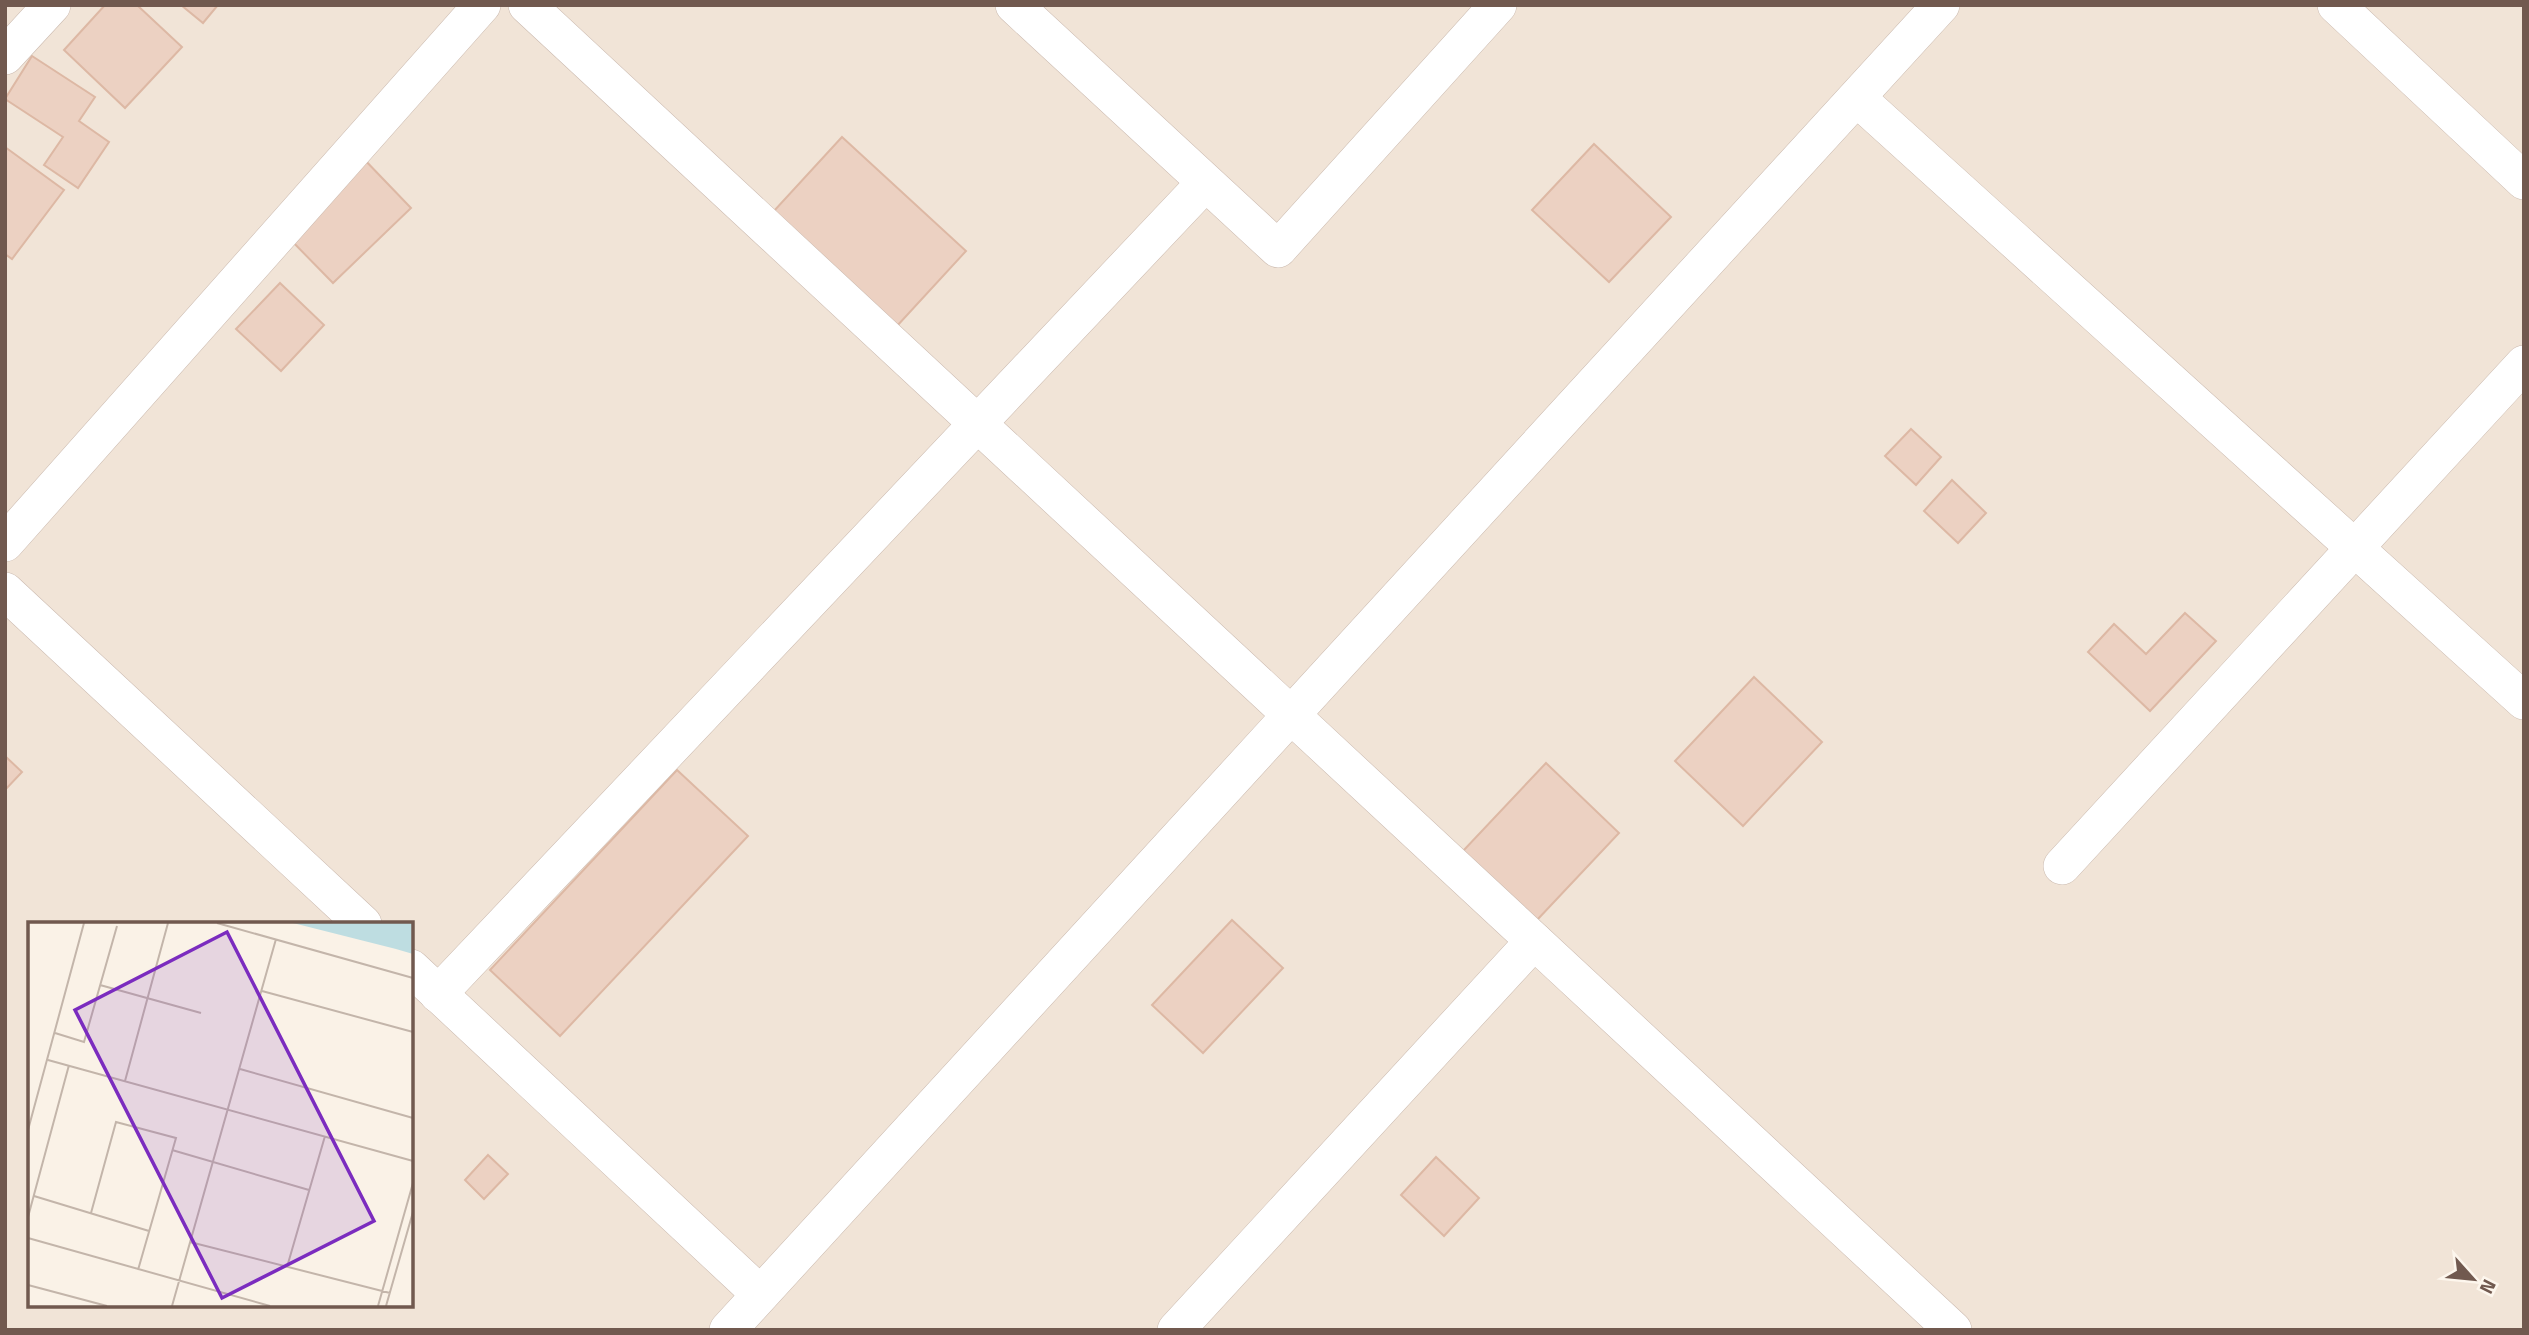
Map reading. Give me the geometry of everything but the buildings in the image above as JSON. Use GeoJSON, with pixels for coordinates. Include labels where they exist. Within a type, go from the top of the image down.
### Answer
{"type":"FeatureCollection","features":[{"type":"Feature","properties":{"kind":"street"},"geometry":{"type":"LineString","coordinates":[[5,56],[52,5]]}},
{"type":"Feature","properties":{"kind":"street"},"geometry":{"type":"LineString","coordinates":[[5,543],[482,5]]}},
{"type":"Feature","properties":{"kind":"street"},"geometry":{"type":"LineString","coordinates":[[527,5],[1953,1330]]}},
{"type":"Feature","properties":{"kind":"street"},"geometry":{"type":"LineString","coordinates":[[1013,5],[1278,249],[1498,5]]}},
{"type":"Feature","properties":{"kind":"street"},"geometry":{"type":"LineString","coordinates":[[728,1330],[1941,5]]}},
{"type":"Feature","properties":{"kind":"street"},"geometry":{"type":"LineString","coordinates":[[2336,5],[2524,181]]}},
{"type":"Feature","properties":{"kind":"street"},"geometry":{"type":"LineString","coordinates":[[1857,97],[2524,701]]}},
{"type":"Feature","properties":{"kind":"street"},"geometry":{"type":"LineString","coordinates":[[438,994],[976,422],[1205,183]]}},
{"type":"Feature","properties":{"kind":"street"},"geometry":{"type":"LineString","coordinates":[[2062,866],[2524,364]]}},
{"type":"Feature","properties":{"kind":"street"},"geometry":{"type":"LineString","coordinates":[[5,591],[361,922]]}},
{"type":"Feature","properties":{"kind":"street"},"geometry":{"type":"LineString","coordinates":[[1176,1330],[1534,940]]}},
{"type":"Feature","properties":{"kind":"street"},"geometry":{"type":"LineString","coordinates":[[413,970],[760,1294]]}},
{"type":"Feature","properties":{"kind":"shaded area"},"geometry":{"type":"Polygon","coordinates":[[[5,5],[2524,5],[2524,1330],[5,1330],[5,5]]]}}]}
